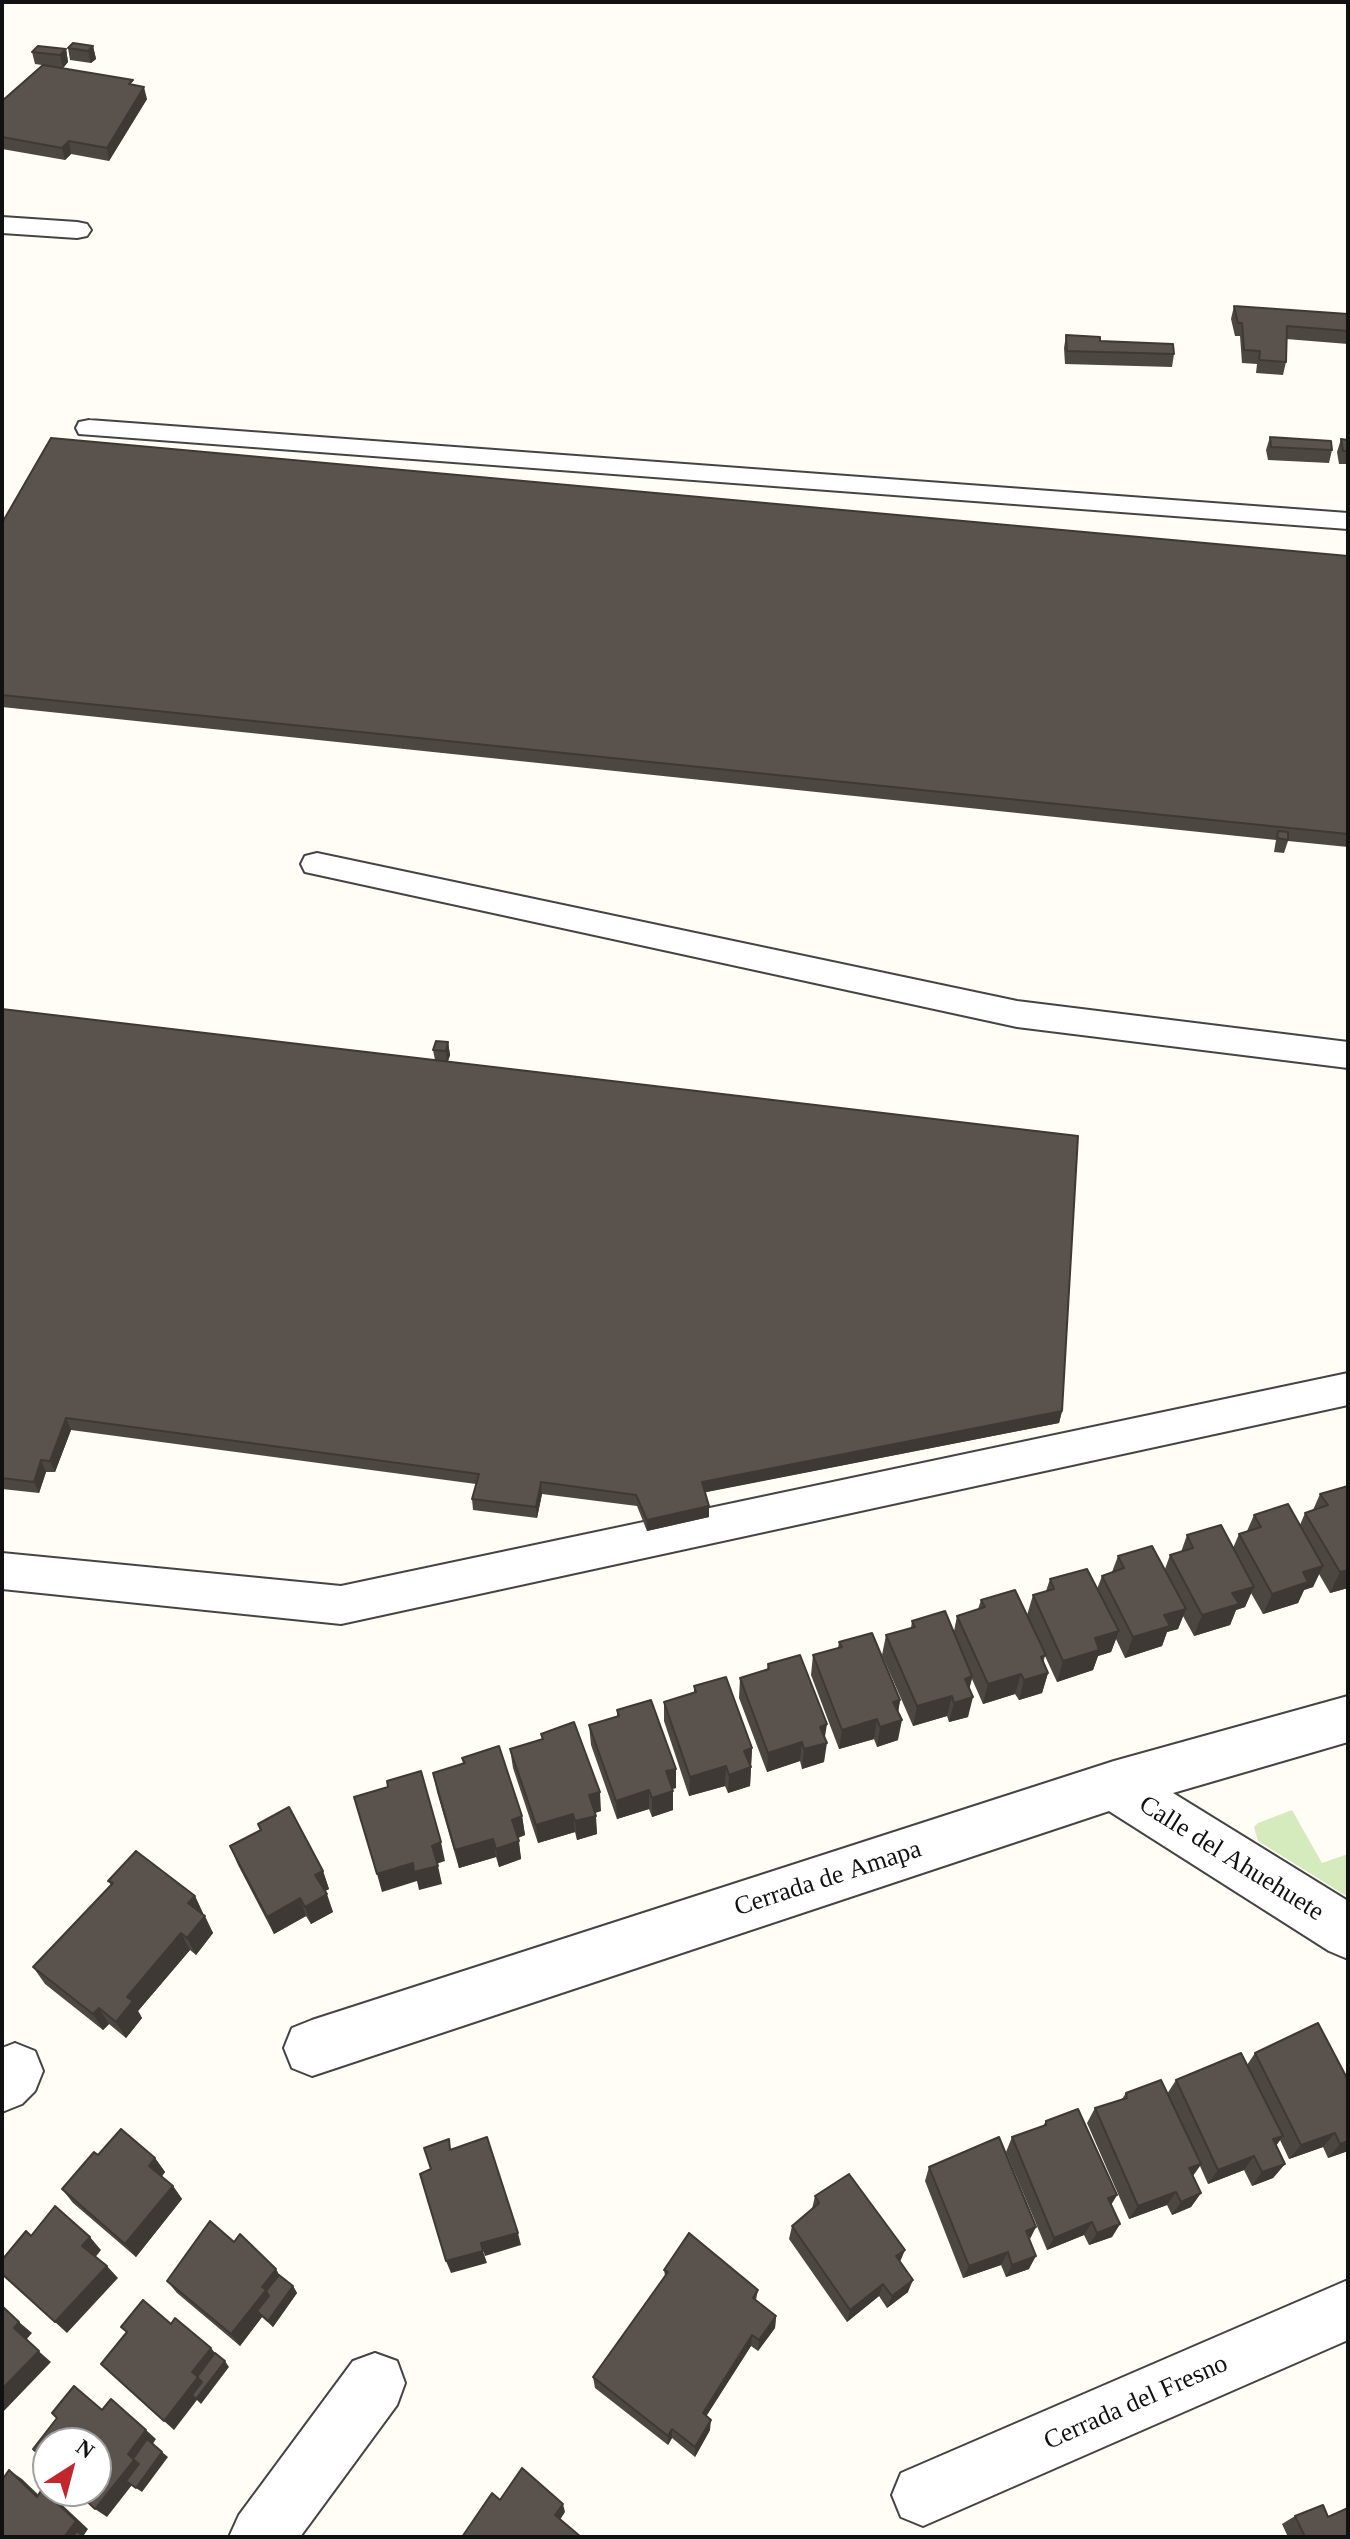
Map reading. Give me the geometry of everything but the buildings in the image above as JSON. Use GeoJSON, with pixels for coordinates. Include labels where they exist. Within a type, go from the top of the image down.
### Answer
{"type":"FeatureCollection","features":[{"type":"Feature","properties":{"kind":"street"},"geometry":{"type":"LineString","coordinates":[[2,225],[77,230]]}},
{"type":"Feature","properties":{"kind":"street","name":"Cerrada de Amapa"},"geometry":{"type":"LineString","coordinates":[[312,2048],[1114,1785],[1348,1719]]}},
{"type":"Feature","properties":{"kind":"street","name":"Calle del Ahuehuete"},"geometry":{"type":"LineString","coordinates":[[1114,1785],[1348,1932]]}},
{"type":"Feature","properties":{"kind":"street","name":"Cerrada del Fresno"},"geometry":{"type":"LineString","coordinates":[[923,2495],[1348,2310]]}},
{"type":"Feature","properties":{"kind":"street"},"geometry":{"type":"LineString","coordinates":[[261,2537],[375,2383]]}},
{"type":"Feature","properties":{"kind":"lane"},"geometry":{"type":"LineString","coordinates":[[89,428],[1348,521]]}},
{"type":"Feature","properties":{"kind":"lane"},"geometry":{"type":"LineString","coordinates":[[317,864],[1017,1014],[1348,1055]]}},
{"type":"Feature","properties":{"kind":"lane"},"geometry":{"type":"LineString","coordinates":[[2,1571],[341,1605],[1348,1389]]}},
{"type":"Feature","properties":{"kind":"green space"},"geometry":{"type":"Polygon","coordinates":[[[1292,1810],[1322,1863],[1348,1854],[1348,1897],[1258,1841],[1254,1827],[1258,1823],[1292,1810]]]}}]}
